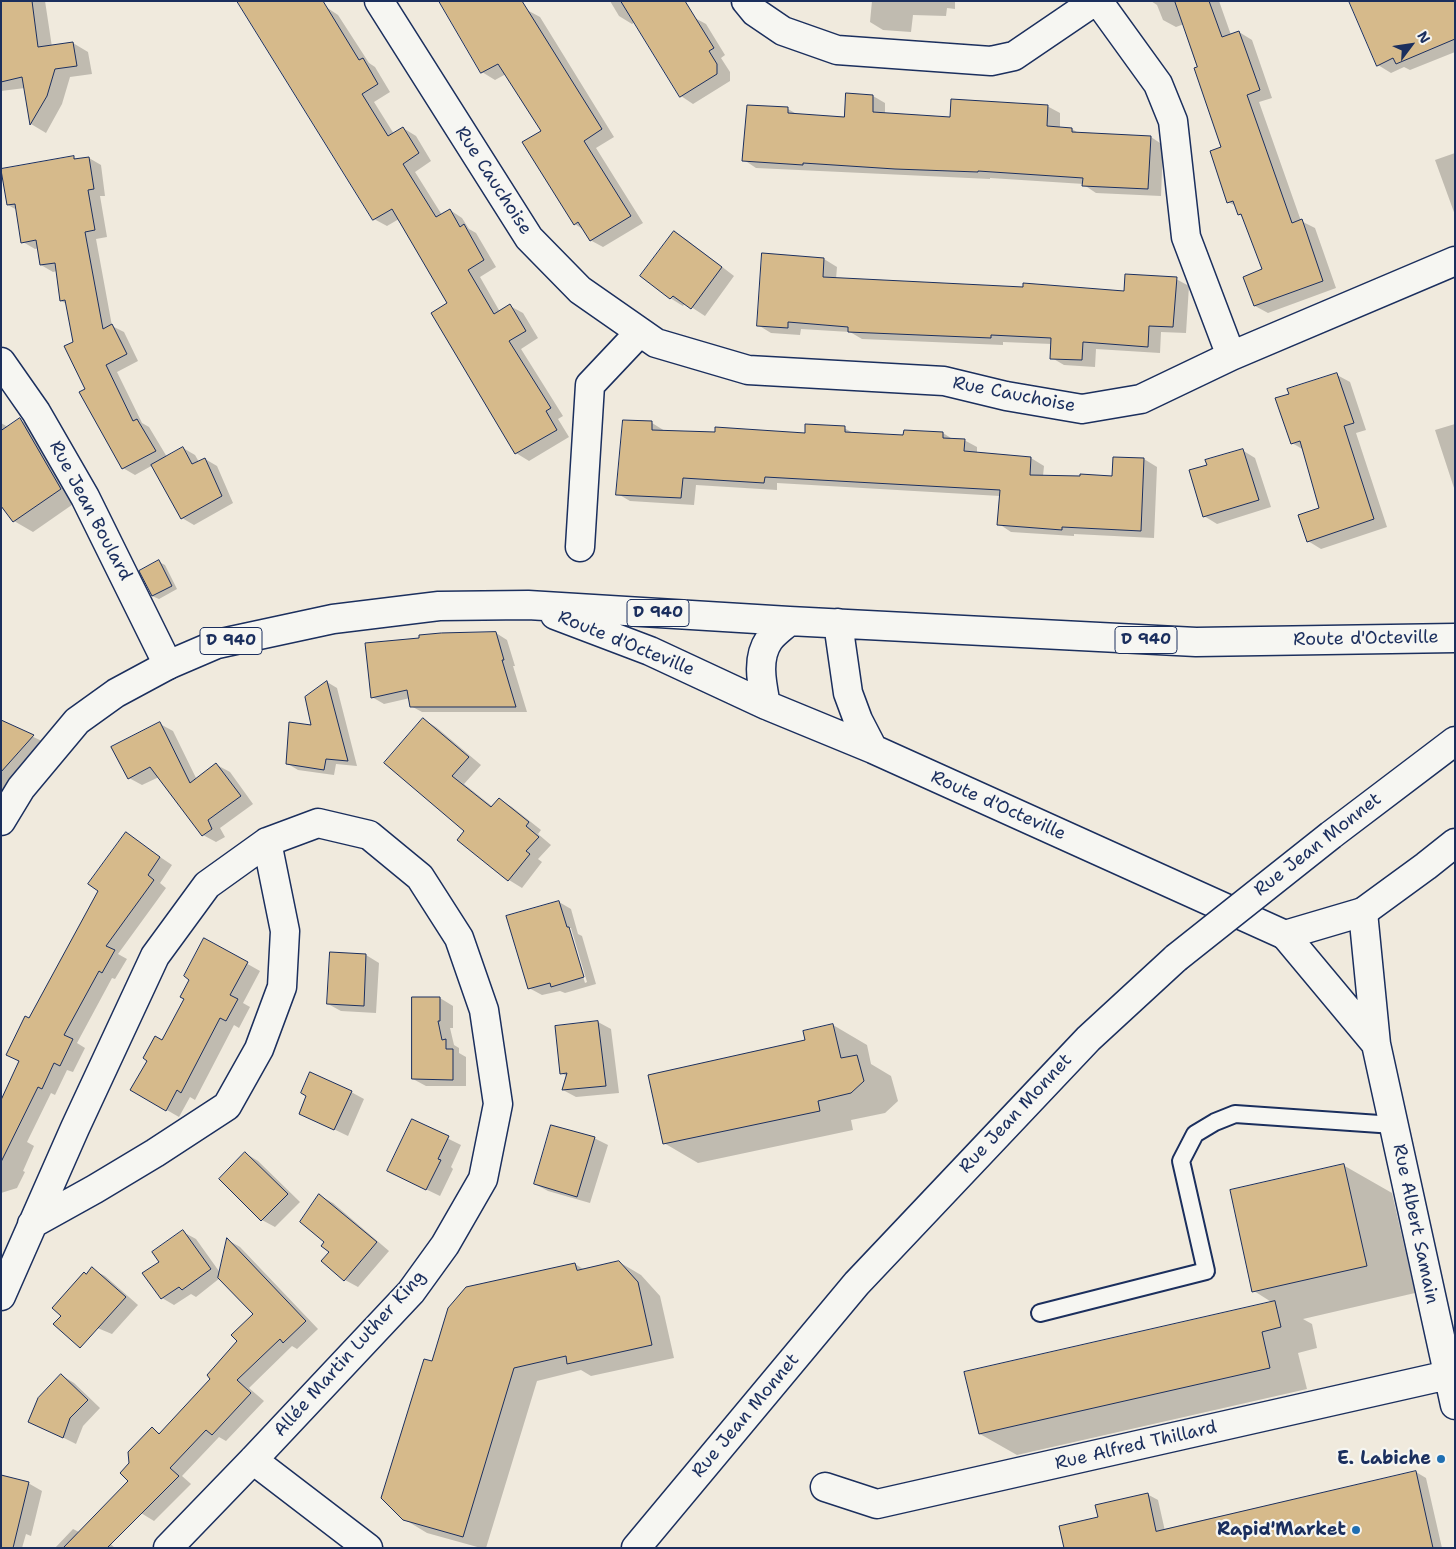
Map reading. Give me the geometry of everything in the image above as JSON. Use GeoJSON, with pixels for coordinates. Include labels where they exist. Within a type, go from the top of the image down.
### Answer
{"type":"FeatureCollection","features":[{"type":"Feature","properties":{"kind":"street","name":"Rue Cauchoise"},"geometry":{"type":"LineString","coordinates":[[379,1],[528,238],[580,290],[656,343],[748,370],[944,381],[1006,396],[1082,409],[1141,399],[1231,356],[1455,260]]}},
{"type":"Feature","properties":{"kind":"street"},"geometry":{"type":"LineString","coordinates":[[746,1],[755,12],[783,31],[836,50],[991,61],[1014,56],[1097,1],[1158,84],[1173,121],[1186,237],[1231,356]]}},
{"type":"Feature","properties":{"kind":"street"},"geometry":{"type":"LineString","coordinates":[[580,547],[590,385],[640,332]]}},
{"type":"Feature","properties":{"kind":"street","name":"Rue Jean Boulard"},"geometry":{"type":"LineString","coordinates":[[1,362],[36,412],[85,497],[168,665]]}},
{"type":"Feature","properties":{"kind":"street","name":"Route d'Octeville"},"geometry":{"type":"LineString","coordinates":[[528,605],[650,651],[766,705],[873,749],[1285,935]]}},
{"type":"Feature","properties":{"kind":"street","name":"Route d'Octeville"},"geometry":{"type":"LineString","coordinates":[[1,821],[21,788],[77,721],[116,693],[168,665],[217,644],[333,619],[439,606],[528,605],[789,621],[1196,642],[1455,638]]}},
{"type":"Feature","properties":{"kind":"street"},"geometry":{"type":"LineString","coordinates":[[766,705],[760,680],[762,657],[769,640],[789,621]]}},
{"type":"Feature","properties":{"kind":"street"},"geometry":{"type":"LineString","coordinates":[[838,623],[848,693],[858,720],[873,749]]}},
{"type":"Feature","properties":{"kind":"street","name":"Rue Jean Monnet"},"geometry":{"type":"LineString","coordinates":[[636,1548],[857,1283],[1088,1038],[1176,958],[1331,834],[1455,740]]}},
{"type":"Feature","properties":{"kind":"street","name":"Allée Martin Luther King"},"geometry":{"type":"LineString","coordinates":[[1,1296],[154,956],[207,885],[267,842],[318,823],[369,835],[420,877],[459,938],[484,1010],[498,1104],[483,1179],[445,1245],[410,1292],[168,1548]]}},
{"type":"Feature","properties":{"kind":"street"},"geometry":{"type":"LineString","coordinates":[[32,1224],[104,1184],[227,1106],[259,1049],[282,987],[285,931],[267,842]]}},
{"type":"Feature","properties":{"kind":"street"},"geometry":{"type":"LineString","coordinates":[[1376,1044],[1285,935],[1363,912],[1455,843]]}},
{"type":"Feature","properties":{"kind":"street"},"geometry":{"type":"LineString","coordinates":[[1426,866],[1455,861]]}},
{"type":"Feature","properties":{"kind":"street","name":"Rue Albert Samain"},"geometry":{"type":"LineString","coordinates":[[1363,912],[1376,1044],[1455,1405]]}},
{"type":"Feature","properties":{"kind":"street","name":"Rue Alfred Thillard"},"geometry":{"type":"LineString","coordinates":[[825,1487],[877,1504],[1448,1375]]}},
{"type":"Feature","properties":{"kind":"street"},"geometry":{"type":"LineString","coordinates":[[253,1460],[368,1548]]}},
{"type":"Feature","properties":{"kind":"lane"},"geometry":{"type":"LineString","coordinates":[[1040,1313],[1206,1271],[1181,1161],[1195,1134],[1215,1122],[1235,1114],[1394,1125]]}},
{"type":"Feature","properties":{"kind":"building"},"geometry":{"type":"Polygon","coordinates":[[[1,1],[32,1],[38,47],[73,42],[77,66],[55,69],[47,96],[30,125],[22,77],[1,82],[1,1]]]}},
{"type":"Feature","properties":{"kind":"building"},"geometry":{"type":"Polygon","coordinates":[[[237,1],[323,1],[359,60],[363,58],[378,84],[362,94],[388,136],[403,127],[419,153],[403,164],[436,217],[450,209],[460,227],[464,224],[484,260],[468,270],[494,314],[510,304],[526,331],[509,341],[551,408],[546,411],[557,430],[515,454],[431,313],[447,303],[392,209],[373,220],[237,1]]]}},
{"type":"Feature","properties":{"kind":"building"},"geometry":{"type":"Polygon","coordinates":[[[439,1],[522,1],[602,129],[584,141],[631,216],[590,241],[578,222],[574,225],[522,142],[541,131],[498,64],[481,73],[439,1]]]}},
{"type":"Feature","properties":{"kind":"building"},"geometry":{"type":"Polygon","coordinates":[[[621,1],[685,1],[714,48],[709,51],[717,64],[717,74],[680,97],[621,1]]]}},
{"type":"Feature","properties":{"kind":"building"},"geometry":{"type":"Polygon","coordinates":[[[1175,1],[1209,1],[1222,37],[1239,31],[1260,90],[1247,95],[1292,223],[1302,219],[1323,281],[1254,306],[1243,277],[1262,269],[1241,214],[1238,215],[1233,201],[1227,203],[1210,151],[1221,147],[1194,68],[1197,67],[1175,1]]]}},
{"type":"Feature","properties":{"kind":"building"},"geometry":{"type":"Polygon","coordinates":[[[1349,1],[1455,1],[1455,39],[1396,64],[1393,58],[1377,66],[1349,1]]]}},
{"type":"Feature","properties":{"kind":"building"},"geometry":{"type":"Polygon","coordinates":[[[846,93],[873,95],[873,112],[950,117],[951,99],[1048,105],[1047,126],[1072,128],[1072,132],[1151,136],[1148,189],[1082,186],[1083,178],[978,171],[895,169],[742,161],[747,105],[788,107],[788,113],[844,117],[846,93]]]}},
{"type":"Feature","properties":{"kind":"building"},"geometry":{"type":"Polygon","coordinates":[[[74,156],[74,159],[89,157],[94,189],[88,190],[95,230],[85,232],[103,329],[112,324],[127,354],[106,365],[133,421],[137,419],[156,451],[122,469],[79,392],[85,389],[64,346],[73,342],[65,300],[60,301],[55,263],[40,265],[36,240],[21,243],[15,204],[7,205],[1,170],[74,156]]]}},
{"type":"Feature","properties":{"kind":"building"},"geometry":{"type":"Polygon","coordinates":[[[674,231],[722,267],[691,309],[673,296],[670,299],[640,276],[674,231]]]}},
{"type":"Feature","properties":{"kind":"building"},"geometry":{"type":"Polygon","coordinates":[[[762,253],[824,258],[823,277],[1023,287],[1023,283],[1124,291],[1125,274],[1177,277],[1173,327],[1149,326],[1148,347],[1083,342],[1082,360],[1050,359],[1051,338],[991,335],[991,338],[848,332],[848,327],[788,322],[788,328],[757,326],[762,253]]]}},
{"type":"Feature","properties":{"kind":"building"},"geometry":{"type":"Polygon","coordinates":[[[1337,373],[1354,423],[1344,426],[1374,519],[1307,542],[1298,515],[1319,508],[1300,441],[1291,444],[1275,398],[1289,394],[1287,389],[1337,373]]]}},
{"type":"Feature","properties":{"kind":"building"},"geometry":{"type":"Polygon","coordinates":[[[20,418],[61,489],[13,522],[1,506],[1,431],[20,418]]]}},
{"type":"Feature","properties":{"kind":"building"},"geometry":{"type":"Polygon","coordinates":[[[623,420],[652,421],[652,430],[715,432],[715,427],[805,433],[805,424],[845,426],[845,432],[903,435],[904,430],[943,432],[943,438],[965,439],[964,451],[1031,457],[1030,475],[1080,476],[1080,474],[1112,476],[1113,457],[1144,458],[1141,531],[1062,527],[1062,530],[997,525],[1000,490],[765,477],[764,483],[683,478],[681,498],[616,495],[623,420]]]}},
{"type":"Feature","properties":{"kind":"building"},"geometry":{"type":"Polygon","coordinates":[[[183,447],[192,464],[205,458],[222,496],[181,519],[151,465],[183,447]]]}},
{"type":"Feature","properties":{"kind":"building"},"geometry":{"type":"Polygon","coordinates":[[[1243,449],[1259,500],[1203,517],[1189,470],[1207,465],[1205,460],[1243,449]]]}},
{"type":"Feature","properties":{"kind":"building"},"geometry":{"type":"Polygon","coordinates":[[[159,560],[172,586],[152,596],[139,571],[159,560]]]}},
{"type":"Feature","properties":{"kind":"building"},"geometry":{"type":"Polygon","coordinates":[[[496,632],[516,707],[410,707],[407,690],[371,698],[365,643],[419,638],[419,635],[441,633],[496,632]]]}},
{"type":"Feature","properties":{"kind":"building"},"geometry":{"type":"Polygon","coordinates":[[[327,681],[348,761],[326,759],[324,770],[286,764],[289,722],[311,725],[305,697],[327,681]]]}},
{"type":"Feature","properties":{"kind":"building"},"geometry":{"type":"Polygon","coordinates":[[[423,718],[469,757],[452,776],[491,807],[499,798],[529,822],[526,826],[539,837],[526,851],[530,854],[508,881],[457,840],[464,831],[384,763],[423,718]]]}},
{"type":"Feature","properties":{"kind":"building"},"geometry":{"type":"Polygon","coordinates":[[[1,720],[34,735],[1,772],[1,720]]]}},
{"type":"Feature","properties":{"kind":"building"},"geometry":{"type":"Polygon","coordinates":[[[160,722],[190,783],[216,763],[241,796],[208,820],[212,829],[202,836],[150,767],[128,779],[111,747],[160,722]]]}},
{"type":"Feature","properties":{"kind":"building"},"geometry":{"type":"Polygon","coordinates":[[[126,832],[160,857],[148,875],[154,880],[106,946],[115,950],[102,973],[99,971],[64,1035],[73,1039],[60,1066],[54,1063],[42,1089],[38,1087],[1,1162],[1,1100],[19,1061],[6,1055],[25,1016],[29,1018],[98,891],[88,884],[126,832]]]}},
{"type":"Feature","properties":{"kind":"building"},"geometry":{"type":"Polygon","coordinates":[[[559,901],[584,977],[551,987],[550,983],[528,989],[506,916],[559,901]]]}},
{"type":"Feature","properties":{"kind":"building"},"geometry":{"type":"Polygon","coordinates":[[[204,938],[248,962],[230,995],[238,999],[226,1021],[220,1018],[181,1093],[177,1090],[166,1111],[130,1090],[147,1061],[143,1058],[155,1036],[162,1040],[184,999],[180,997],[189,980],[184,976],[204,938]]]}},
{"type":"Feature","properties":{"kind":"building"},"geometry":{"type":"Polygon","coordinates":[[[330,952],[366,954],[364,1006],[327,1004],[330,952]]]}},
{"type":"Feature","properties":{"kind":"building"},"geometry":{"type":"Polygon","coordinates":[[[412,997],[440,997],[440,1021],[438,1021],[442,1040],[446,1039],[446,1049],[453,1049],[453,1080],[412,1079],[412,997]]]}},
{"type":"Feature","properties":{"kind":"building"},"geometry":{"type":"Polygon","coordinates":[[[598,1021],[606,1086],[562,1090],[567,1073],[560,1074],[555,1026],[598,1021]]]}},
{"type":"Feature","properties":{"kind":"building"},"geometry":{"type":"Polygon","coordinates":[[[833,1024],[841,1058],[857,1055],[864,1081],[851,1093],[818,1101],[820,1111],[663,1144],[648,1075],[805,1040],[803,1031],[833,1024]]]}},
{"type":"Feature","properties":{"kind":"building"},"geometry":{"type":"Polygon","coordinates":[[[310,1072],[352,1091],[334,1130],[299,1114],[306,1096],[301,1093],[310,1072]]]}},
{"type":"Feature","properties":{"kind":"building"},"geometry":{"type":"Polygon","coordinates":[[[412,1119],[449,1136],[438,1159],[441,1160],[426,1190],[387,1171],[412,1119]]]}},
{"type":"Feature","properties":{"kind":"building"},"geometry":{"type":"Polygon","coordinates":[[[551,1125],[595,1137],[577,1197],[534,1184],[551,1125]]]}},
{"type":"Feature","properties":{"kind":"building"},"geometry":{"type":"Polygon","coordinates":[[[245,1152],[288,1194],[261,1221],[219,1179],[245,1152]]]}},
{"type":"Feature","properties":{"kind":"building"},"geometry":{"type":"Polygon","coordinates":[[[1344,1164],[1367,1266],[1252,1292],[1230,1190],[1344,1164]]]}},
{"type":"Feature","properties":{"kind":"building"},"geometry":{"type":"Polygon","coordinates":[[[319,1194],[377,1242],[344,1281],[321,1261],[329,1252],[321,1246],[324,1242],[300,1222],[319,1194]]]}},
{"type":"Feature","properties":{"kind":"building"},"geometry":{"type":"Polygon","coordinates":[[[183,1230],[211,1269],[182,1290],[179,1287],[161,1299],[142,1273],[159,1262],[152,1252],[183,1230]]]}},
{"type":"Feature","properties":{"kind":"building"},"geometry":{"type":"Polygon","coordinates":[[[227,1238],[306,1321],[283,1343],[280,1339],[237,1380],[251,1393],[212,1435],[206,1430],[170,1468],[179,1476],[107,1548],[63,1548],[128,1481],[120,1473],[129,1463],[128,1452],[152,1427],[159,1434],[210,1379],[207,1375],[237,1341],[231,1335],[253,1314],[218,1278],[227,1238]]]}},
{"type":"Feature","properties":{"kind":"building"},"geometry":{"type":"Polygon","coordinates":[[[619,1261],[638,1282],[652,1345],[567,1364],[566,1356],[514,1368],[463,1537],[403,1520],[381,1498],[424,1359],[432,1361],[448,1308],[466,1287],[575,1263],[577,1270],[619,1261]]]}},
{"type":"Feature","properties":{"kind":"building"},"geometry":{"type":"Polygon","coordinates":[[[92,1267],[126,1297],[80,1348],[53,1324],[61,1316],[52,1308],[84,1272],[86,1274],[92,1267]]]}},
{"type":"Feature","properties":{"kind":"building"},"geometry":{"type":"Polygon","coordinates":[[[1275,1301],[1281,1327],[1262,1332],[1270,1368],[979,1434],[964,1372],[1275,1301]]]}},
{"type":"Feature","properties":{"kind":"building"},"geometry":{"type":"Polygon","coordinates":[[[61,1374],[88,1400],[70,1418],[63,1438],[28,1422],[38,1398],[61,1374]]]}},
{"type":"Feature","properties":{"kind":"building"},"geometry":{"type":"Polygon","coordinates":[[[1416,1471],[1433,1548],[1064,1548],[1059,1526],[1098,1517],[1095,1505],[1148,1493],[1156,1531],[1416,1471]]]}},
{"type":"Feature","properties":{"kind":"building"},"geometry":{"type":"Polygon","coordinates":[[[1,1475],[29,1482],[13,1548],[1,1548],[1,1475]]]}},
{"type":"Feature","properties":{"kind":"place","name":"E. Labiche"},"geometry":{"type":"Point","coordinates":[1441,1459]}},
{"type":"Feature","properties":{"kind":"place","name":"Rapid'Market"},"geometry":{"type":"Point","coordinates":[1356,1530]}}]}
